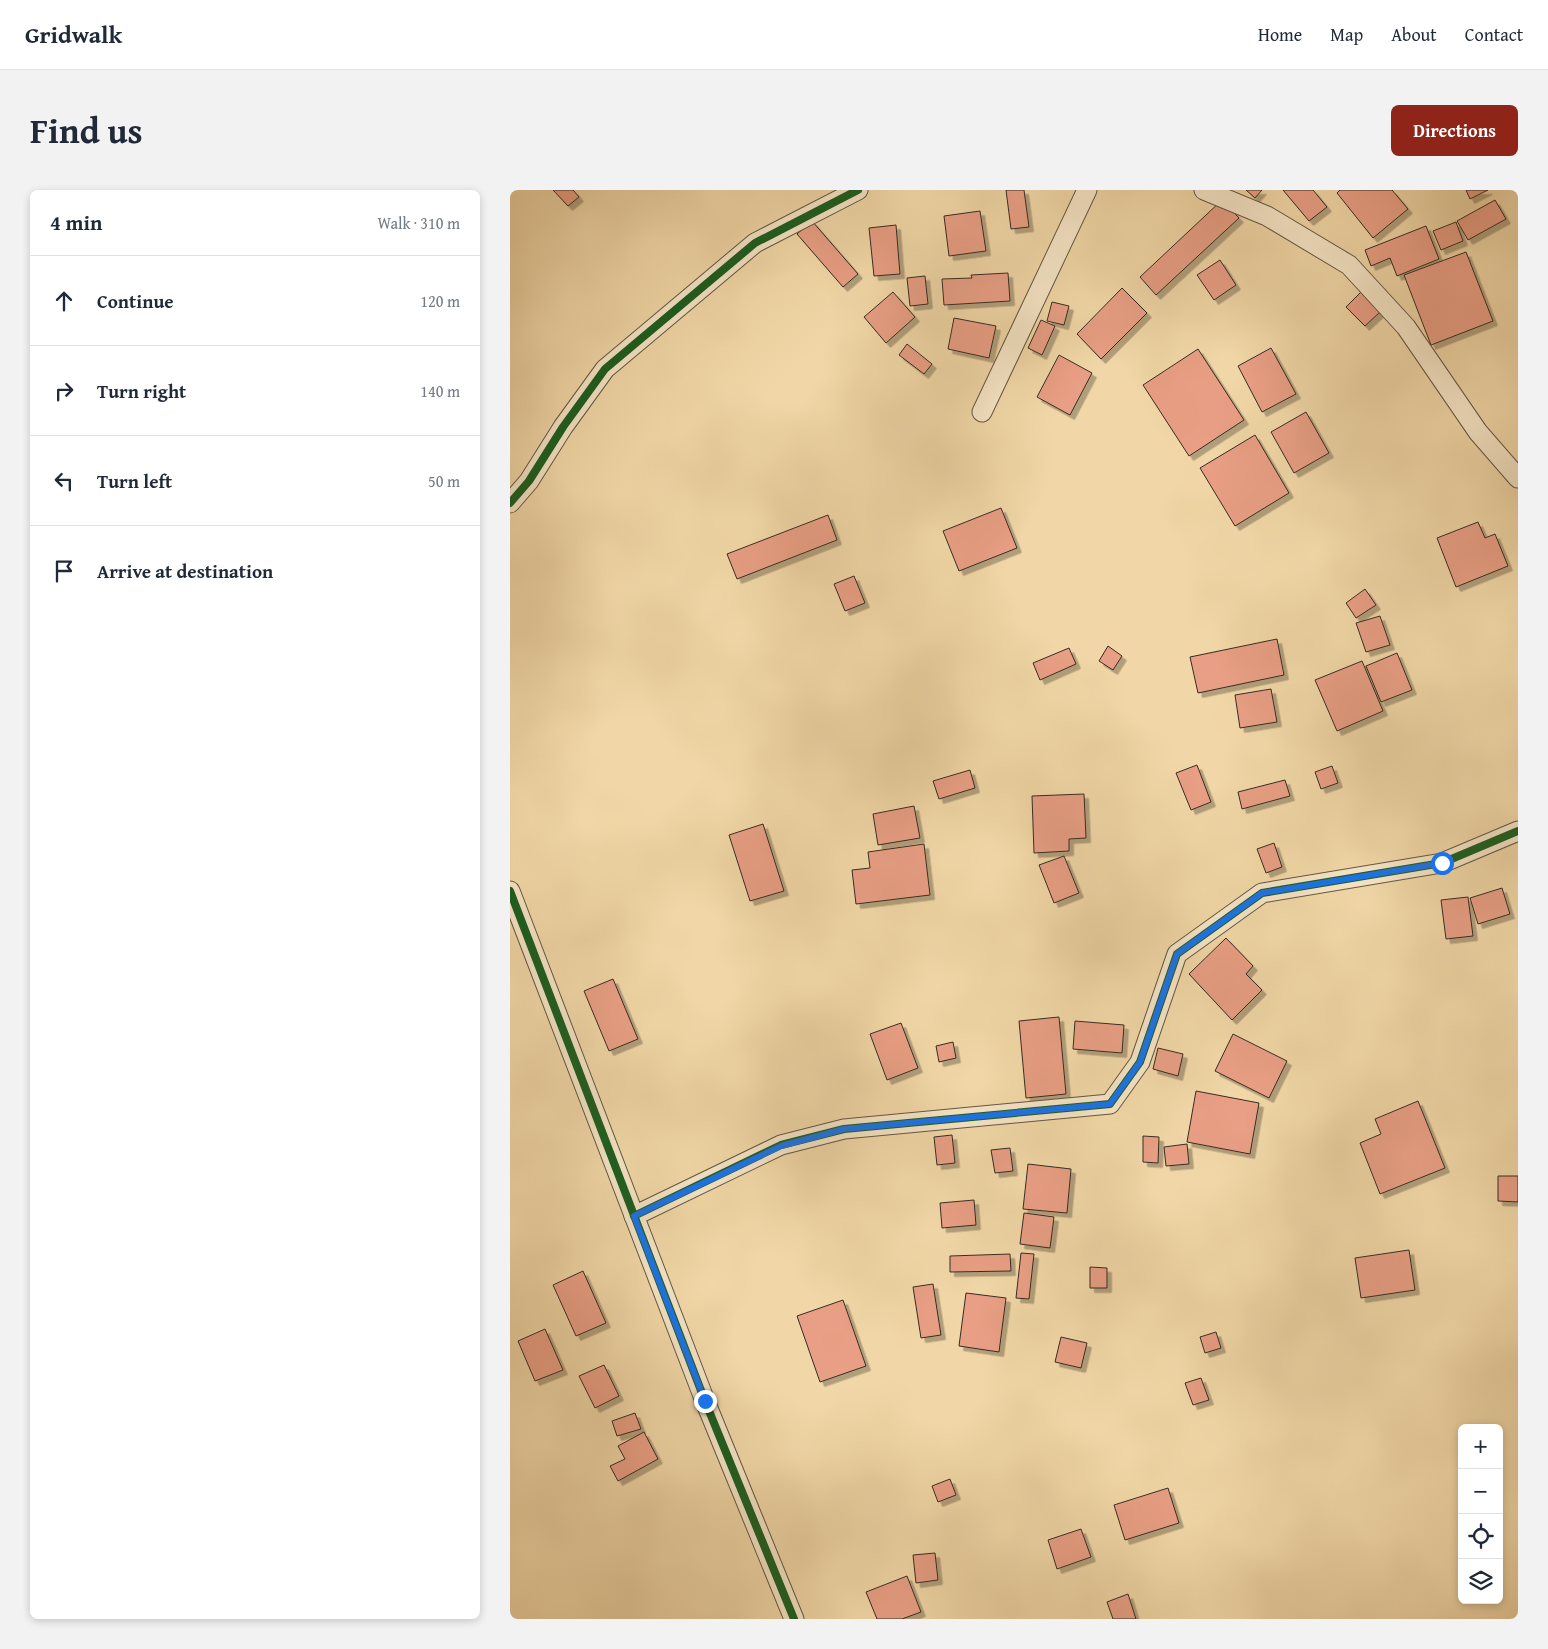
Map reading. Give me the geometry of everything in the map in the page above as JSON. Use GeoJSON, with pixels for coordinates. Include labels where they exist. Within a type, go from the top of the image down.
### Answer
{"type":"FeatureCollection","features":[{"type":"Feature","properties":{"kind":"street"},"geometry":{"type":"LineString","coordinates":[[510,503],[529,481],[563,426],[605,369],[755,243],[858,190]]}},
{"type":"Feature","properties":{"kind":"street"},"geometry":{"type":"LineString","coordinates":[[982,412],[1087,190]]}},
{"type":"Feature","properties":{"kind":"street"},"geometry":{"type":"LineString","coordinates":[[1204,190],[1267,216],[1349,265],[1406,327],[1478,432],[1518,478]]}},
{"type":"Feature","properties":{"kind":"street"},"geometry":{"type":"LineString","coordinates":[[634,1216],[781,1146],[844,1129],[1110,1104],[1140,1062],[1177,954],[1262,893],[1442,863],[1518,831]]}},
{"type":"Feature","properties":{"kind":"street"},"geometry":{"type":"LineString","coordinates":[[510,891],[705,1401],[794,1619]]}},
{"type":"Feature","properties":{"kind":"building"},"geometry":{"type":"Polygon","coordinates":[[[553,190],[573,190],[579,197],[568,206],[553,190]]]}},
{"type":"Feature","properties":{"kind":"building"},"geometry":{"type":"Polygon","coordinates":[[[1006,190],[1024,190],[1029,227],[1011,229],[1006,190]]]}},
{"type":"Feature","properties":{"kind":"building"},"geometry":{"type":"Polygon","coordinates":[[[1246,190],[1262,190],[1255,198],[1246,190]]]}},
{"type":"Feature","properties":{"kind":"building"},"geometry":{"type":"Polygon","coordinates":[[[1283,190],[1313,190],[1327,207],[1309,221],[1283,190]]]}},
{"type":"Feature","properties":{"kind":"building"},"geometry":{"type":"Polygon","coordinates":[[[1340,190],[1392,190],[1408,209],[1373,238],[1337,193],[1340,190]]]}},
{"type":"Feature","properties":{"kind":"building"},"geometry":{"type":"Polygon","coordinates":[[[1466,190],[1488,190],[1470,199],[1466,190]]]}},
{"type":"Feature","properties":{"kind":"building"},"geometry":{"type":"Polygon","coordinates":[[[1222,200],[1239,218],[1156,295],[1140,277],[1222,200]]]}},
{"type":"Feature","properties":{"kind":"building"},"geometry":{"type":"Polygon","coordinates":[[[1495,200],[1506,219],[1468,240],[1457,221],[1495,200]]]}},
{"type":"Feature","properties":{"kind":"building"},"geometry":{"type":"Polygon","coordinates":[[[980,211],[986,251],[949,256],[944,216],[980,211]]]}},
{"type":"Feature","properties":{"kind":"building"},"geometry":{"type":"Polygon","coordinates":[[[812,221],[858,274],[843,287],[797,234],[812,221]]]}},
{"type":"Feature","properties":{"kind":"building"},"geometry":{"type":"Polygon","coordinates":[[[1456,222],[1463,241],[1441,250],[1433,231],[1456,222]]]}},
{"type":"Feature","properties":{"kind":"building"},"geometry":{"type":"Polygon","coordinates":[[[896,225],[900,274],[874,276],[869,228],[896,225]]]}},
{"type":"Feature","properties":{"kind":"building"},"geometry":{"type":"Polygon","coordinates":[[[1426,226],[1439,259],[1397,276],[1390,258],[1371,266],[1365,250],[1426,226]]]}},
{"type":"Feature","properties":{"kind":"building"},"geometry":{"type":"Polygon","coordinates":[[[1466,252],[1493,321],[1431,345],[1404,275],[1466,252]]]}},
{"type":"Feature","properties":{"kind":"building"},"geometry":{"type":"Polygon","coordinates":[[[1220,260],[1236,285],[1214,300],[1197,275],[1220,260]]]}},
{"type":"Feature","properties":{"kind":"building"},"geometry":{"type":"Polygon","coordinates":[[[1008,273],[1010,301],[944,305],[942,279],[972,278],[971,275],[1008,273]]]}},
{"type":"Feature","properties":{"kind":"building"},"geometry":{"type":"Polygon","coordinates":[[[925,276],[928,304],[910,306],[907,278],[925,276]]]}},
{"type":"Feature","properties":{"kind":"building"},"geometry":{"type":"Polygon","coordinates":[[[1122,288],[1147,313],[1101,359],[1077,334],[1122,288]]]}},
{"type":"Feature","properties":{"kind":"building"},"geometry":{"type":"Polygon","coordinates":[[[893,292],[915,317],[886,343],[864,317],[893,292]]]}},
{"type":"Feature","properties":{"kind":"building"},"geometry":{"type":"Polygon","coordinates":[[[1361,292],[1380,312],[1365,326],[1346,307],[1361,292]]]}},
{"type":"Feature","properties":{"kind":"building"},"geometry":{"type":"Polygon","coordinates":[[[1052,302],[1069,306],[1064,325],[1047,321],[1052,302]]]}},
{"type":"Feature","properties":{"kind":"building"},"geometry":{"type":"Polygon","coordinates":[[[954,318],[996,326],[989,358],[948,349],[954,318]]]}},
{"type":"Feature","properties":{"kind":"building"},"geometry":{"type":"Polygon","coordinates":[[[1041,320],[1055,326],[1042,355],[1028,348],[1041,320]]]}},
{"type":"Feature","properties":{"kind":"building"},"geometry":{"type":"Polygon","coordinates":[[[907,344],[932,364],[924,374],[899,355],[907,344]]]}},
{"type":"Feature","properties":{"kind":"building"},"geometry":{"type":"Polygon","coordinates":[[[1271,348],[1296,394],[1262,412],[1238,366],[1271,348]]]}},
{"type":"Feature","properties":{"kind":"building"},"geometry":{"type":"Polygon","coordinates":[[[1198,349],[1244,420],[1189,456],[1143,385],[1198,349]]]}},
{"type":"Feature","properties":{"kind":"building"},"geometry":{"type":"Polygon","coordinates":[[[1059,355],[1092,373],[1070,415],[1037,397],[1059,355]]]}},
{"type":"Feature","properties":{"kind":"building"},"geometry":{"type":"Polygon","coordinates":[[[1306,412],[1329,453],[1294,473],[1271,432],[1306,412]]]}},
{"type":"Feature","properties":{"kind":"building"},"geometry":{"type":"Polygon","coordinates":[[[1255,435],[1289,493],[1235,526],[1200,468],[1255,435]]]}},
{"type":"Feature","properties":{"kind":"building"},"geometry":{"type":"Polygon","coordinates":[[[1001,508],[1017,548],[959,571],[943,531],[1001,508]]]}},
{"type":"Feature","properties":{"kind":"building"},"geometry":{"type":"Polygon","coordinates":[[[828,515],[837,540],[737,579],[727,554],[828,515]]]}},
{"type":"Feature","properties":{"kind":"building"},"geometry":{"type":"Polygon","coordinates":[[[1478,522],[1485,538],[1495,534],[1508,566],[1456,587],[1437,538],[1478,522]]]}},
{"type":"Feature","properties":{"kind":"building"},"geometry":{"type":"Polygon","coordinates":[[[854,576],[865,603],[845,611],[834,584],[854,576]]]}},
{"type":"Feature","properties":{"kind":"building"},"geometry":{"type":"Polygon","coordinates":[[[1365,589],[1376,605],[1356,618],[1346,603],[1365,589]]]}},
{"type":"Feature","properties":{"kind":"building"},"geometry":{"type":"Polygon","coordinates":[[[1380,616],[1390,645],[1366,652],[1356,623],[1380,616]]]}},
{"type":"Feature","properties":{"kind":"building"},"geometry":{"type":"Polygon","coordinates":[[[1277,639],[1284,675],[1198,693],[1190,657],[1277,639]]]}},
{"type":"Feature","properties":{"kind":"building"},"geometry":{"type":"Polygon","coordinates":[[[1108,646],[1122,656],[1113,670],[1099,661],[1108,646]]]}},
{"type":"Feature","properties":{"kind":"building"},"geometry":{"type":"Polygon","coordinates":[[[1069,648],[1076,664],[1040,680],[1033,663],[1069,648]]]}},
{"type":"Feature","properties":{"kind":"building"},"geometry":{"type":"Polygon","coordinates":[[[1397,653],[1412,690],[1381,702],[1366,666],[1397,653]]]}},
{"type":"Feature","properties":{"kind":"building"},"geometry":{"type":"Polygon","coordinates":[[[1362,661],[1383,711],[1337,731],[1315,680],[1362,661]]]}},
{"type":"Feature","properties":{"kind":"building"},"geometry":{"type":"Polygon","coordinates":[[[1271,689],[1277,722],[1240,728],[1235,695],[1271,689]]]}},
{"type":"Feature","properties":{"kind":"building"},"geometry":{"type":"Polygon","coordinates":[[[1197,765],[1211,802],[1191,810],[1176,773],[1197,765]]]}},
{"type":"Feature","properties":{"kind":"building"},"geometry":{"type":"Polygon","coordinates":[[[1332,766],[1338,783],[1321,789],[1315,772],[1332,766]]]}},
{"type":"Feature","properties":{"kind":"building"},"geometry":{"type":"Polygon","coordinates":[[[970,770],[975,788],[939,799],[933,781],[970,770]]]}},
{"type":"Feature","properties":{"kind":"building"},"geometry":{"type":"Polygon","coordinates":[[[1285,780],[1290,796],[1242,809],[1238,792],[1285,780]]]}},
{"type":"Feature","properties":{"kind":"building"},"geometry":{"type":"Polygon","coordinates":[[[1084,794],[1086,838],[1069,839],[1069,851],[1034,853],[1032,796],[1084,794]]]}},
{"type":"Feature","properties":{"kind":"building"},"geometry":{"type":"Polygon","coordinates":[[[914,806],[920,838],[878,845],[873,814],[914,806]]]}},
{"type":"Feature","properties":{"kind":"building"},"geometry":{"type":"Polygon","coordinates":[[[763,824],[784,891],[750,901],[729,835],[763,824]]]}},
{"type":"Feature","properties":{"kind":"building"},"geometry":{"type":"Polygon","coordinates":[[[1274,843],[1282,867],[1266,873],[1257,849],[1274,843]]]}},
{"type":"Feature","properties":{"kind":"building"},"geometry":{"type":"Polygon","coordinates":[[[924,844],[930,895],[856,904],[852,870],[870,868],[868,852],[924,844]]]}},
{"type":"Feature","properties":{"kind":"building"},"geometry":{"type":"Polygon","coordinates":[[[1064,856],[1079,893],[1054,903],[1039,865],[1064,856]]]}},
{"type":"Feature","properties":{"kind":"building"},"geometry":{"type":"Polygon","coordinates":[[[1502,888],[1510,914],[1478,924],[1470,898],[1502,888]]]}},
{"type":"Feature","properties":{"kind":"building"},"geometry":{"type":"Polygon","coordinates":[[[1468,897],[1473,936],[1446,939],[1441,900],[1468,897]]]}},
{"type":"Feature","properties":{"kind":"building"},"geometry":{"type":"Polygon","coordinates":[[[1226,938],[1253,966],[1246,974],[1262,990],[1232,1020],[1189,974],[1226,938]]]}},
{"type":"Feature","properties":{"kind":"building"},"geometry":{"type":"Polygon","coordinates":[[[613,979],[638,1039],[609,1051],[584,991],[613,979]]]}},
{"type":"Feature","properties":{"kind":"building"},"geometry":{"type":"Polygon","coordinates":[[[1059,1017],[1066,1094],[1026,1098],[1019,1021],[1059,1017]]]}},
{"type":"Feature","properties":{"kind":"building"},"geometry":{"type":"Polygon","coordinates":[[[1075,1021],[1124,1025],[1122,1053],[1073,1049],[1075,1021]]]}},
{"type":"Feature","properties":{"kind":"building"},"geometry":{"type":"Polygon","coordinates":[[[901,1023],[918,1068],[887,1080],[870,1034],[901,1023]]]}},
{"type":"Feature","properties":{"kind":"building"},"geometry":{"type":"Polygon","coordinates":[[[1233,1034],[1287,1061],[1269,1098],[1215,1071],[1233,1034]]]}},
{"type":"Feature","properties":{"kind":"building"},"geometry":{"type":"Polygon","coordinates":[[[953,1042],[956,1058],[939,1062],[936,1046],[953,1042]]]}},
{"type":"Feature","properties":{"kind":"building"},"geometry":{"type":"Polygon","coordinates":[[[1158,1048],[1183,1054],[1178,1076],[1153,1069],[1158,1048]]]}},
{"type":"Feature","properties":{"kind":"building"},"geometry":{"type":"Polygon","coordinates":[[[1196,1091],[1259,1103],[1250,1154],[1187,1142],[1196,1091]]]}},
{"type":"Feature","properties":{"kind":"building"},"geometry":{"type":"Polygon","coordinates":[[[1418,1101],[1445,1168],[1380,1194],[1360,1143],[1381,1134],[1375,1119],[1418,1101]]]}},
{"type":"Feature","properties":{"kind":"building"},"geometry":{"type":"Polygon","coordinates":[[[952,1135],[955,1163],[937,1165],[934,1137],[952,1135]]]}},
{"type":"Feature","properties":{"kind":"building"},"geometry":{"type":"Polygon","coordinates":[[[1143,1136],[1159,1137],[1158,1163],[1143,1162],[1143,1136]]]}},
{"type":"Feature","properties":{"kind":"building"},"geometry":{"type":"Polygon","coordinates":[[[1187,1144],[1189,1164],[1166,1166],[1164,1147],[1187,1144]]]}},
{"type":"Feature","properties":{"kind":"building"},"geometry":{"type":"Polygon","coordinates":[[[1010,1148],[1013,1171],[995,1173],[991,1150],[1010,1148]]]}},
{"type":"Feature","properties":{"kind":"building"},"geometry":{"type":"Polygon","coordinates":[[[1028,1164],[1071,1169],[1067,1213],[1023,1209],[1028,1164]]]}},
{"type":"Feature","properties":{"kind":"building"},"geometry":{"type":"Polygon","coordinates":[[[1498,1176],[1518,1176],[1518,1202],[1498,1201],[1498,1176]]]}},
{"type":"Feature","properties":{"kind":"building"},"geometry":{"type":"Polygon","coordinates":[[[974,1200],[976,1225],[942,1228],[940,1203],[974,1200]]]}},
{"type":"Feature","properties":{"kind":"building"},"geometry":{"type":"Polygon","coordinates":[[[1024,1213],[1054,1217],[1050,1248],[1020,1244],[1024,1213]]]}},
{"type":"Feature","properties":{"kind":"building"},"geometry":{"type":"Polygon","coordinates":[[[1409,1250],[1415,1290],[1361,1298],[1355,1258],[1409,1250]]]}},
{"type":"Feature","properties":{"kind":"building"},"geometry":{"type":"Polygon","coordinates":[[[1021,1253],[1034,1254],[1029,1299],[1016,1298],[1021,1253]]]}},
{"type":"Feature","properties":{"kind":"building"},"geometry":{"type":"Polygon","coordinates":[[[1010,1254],[1011,1271],[950,1272],[950,1256],[1010,1254]]]}},
{"type":"Feature","properties":{"kind":"building"},"geometry":{"type":"Polygon","coordinates":[[[1090,1267],[1107,1268],[1107,1288],[1090,1288],[1090,1267]]]}},
{"type":"Feature","properties":{"kind":"building"},"geometry":{"type":"Polygon","coordinates":[[[583,1271],[606,1323],[576,1336],[553,1285],[583,1271]]]}},
{"type":"Feature","properties":{"kind":"building"},"geometry":{"type":"Polygon","coordinates":[[[933,1284],[941,1335],[921,1338],[913,1287],[933,1284]]]}},
{"type":"Feature","properties":{"kind":"building"},"geometry":{"type":"Polygon","coordinates":[[[966,1293],[1006,1298],[999,1352],[959,1346],[966,1293]]]}},
{"type":"Feature","properties":{"kind":"building"},"geometry":{"type":"Polygon","coordinates":[[[843,1300],[866,1366],[820,1382],[797,1316],[843,1300]]]}},
{"type":"Feature","properties":{"kind":"building"},"geometry":{"type":"Polygon","coordinates":[[[545,1329],[563,1370],[535,1381],[518,1341],[545,1329]]]}},
{"type":"Feature","properties":{"kind":"building"},"geometry":{"type":"Polygon","coordinates":[[[1216,1332],[1221,1348],[1205,1353],[1200,1337],[1216,1332]]]}},
{"type":"Feature","properties":{"kind":"building"},"geometry":{"type":"Polygon","coordinates":[[[1061,1337],[1087,1343],[1081,1368],[1055,1362],[1061,1337]]]}},
{"type":"Feature","properties":{"kind":"building"},"geometry":{"type":"Polygon","coordinates":[[[604,1365],[619,1396],[595,1408],[579,1376],[604,1365]]]}},
{"type":"Feature","properties":{"kind":"building"},"geometry":{"type":"Polygon","coordinates":[[[1201,1378],[1209,1400],[1193,1405],[1185,1383],[1201,1378]]]}},
{"type":"Feature","properties":{"kind":"building"},"geometry":{"type":"Polygon","coordinates":[[[635,1413],[641,1429],[617,1436],[612,1421],[635,1413]]]}},
{"type":"Feature","properties":{"kind":"building"},"geometry":{"type":"Polygon","coordinates":[[[644,1432],[658,1459],[618,1481],[610,1466],[625,1459],[618,1446],[644,1432]]]}},
{"type":"Feature","properties":{"kind":"building"},"geometry":{"type":"Polygon","coordinates":[[[950,1479],[956,1495],[938,1502],[932,1486],[950,1479]]]}},
{"type":"Feature","properties":{"kind":"building"},"geometry":{"type":"Polygon","coordinates":[[[1168,1488],[1179,1523],[1125,1540],[1114,1505],[1168,1488]]]}},
{"type":"Feature","properties":{"kind":"building"},"geometry":{"type":"Polygon","coordinates":[[[1081,1529],[1091,1557],[1057,1569],[1048,1540],[1081,1529]]]}},
{"type":"Feature","properties":{"kind":"building"},"geometry":{"type":"Polygon","coordinates":[[[935,1553],[938,1580],[916,1583],[913,1555],[935,1553]]]}},
{"type":"Feature","properties":{"kind":"building"},"geometry":{"type":"Polygon","coordinates":[[[907,1576],[921,1612],[902,1619],[877,1619],[866,1592],[907,1576]]]}},
{"type":"Feature","properties":{"kind":"building"},"geometry":{"type":"Polygon","coordinates":[[[1128,1594],[1136,1619],[1113,1619],[1107,1602],[1128,1594]]]}},
{"type":"Feature","properties":{"kind":"cycle path"},"geometry":{"type":"LineString","coordinates":[[510,503],[529,481],[563,427],[605,369],[755,243],[858,190]]}},
{"type":"Feature","properties":{"kind":"cycle path"},"geometry":{"type":"LineString","coordinates":[[634,1216],[781,1145],[844,1129],[1110,1104],[1140,1062],[1177,954],[1262,893],[1442,863],[1518,831]]}},
{"type":"Feature","properties":{"kind":"cycle path"},"geometry":{"type":"LineString","coordinates":[[510,891],[705,1401],[794,1619]]}},
{"type":"Feature","properties":{"kind":"route"},"geometry":{"type":"LineString","coordinates":[[705,1401],[634,1216],[781,1146],[844,1129],[1110,1104],[1140,1062],[1177,954],[1262,893],[1442,863]]}}]}
